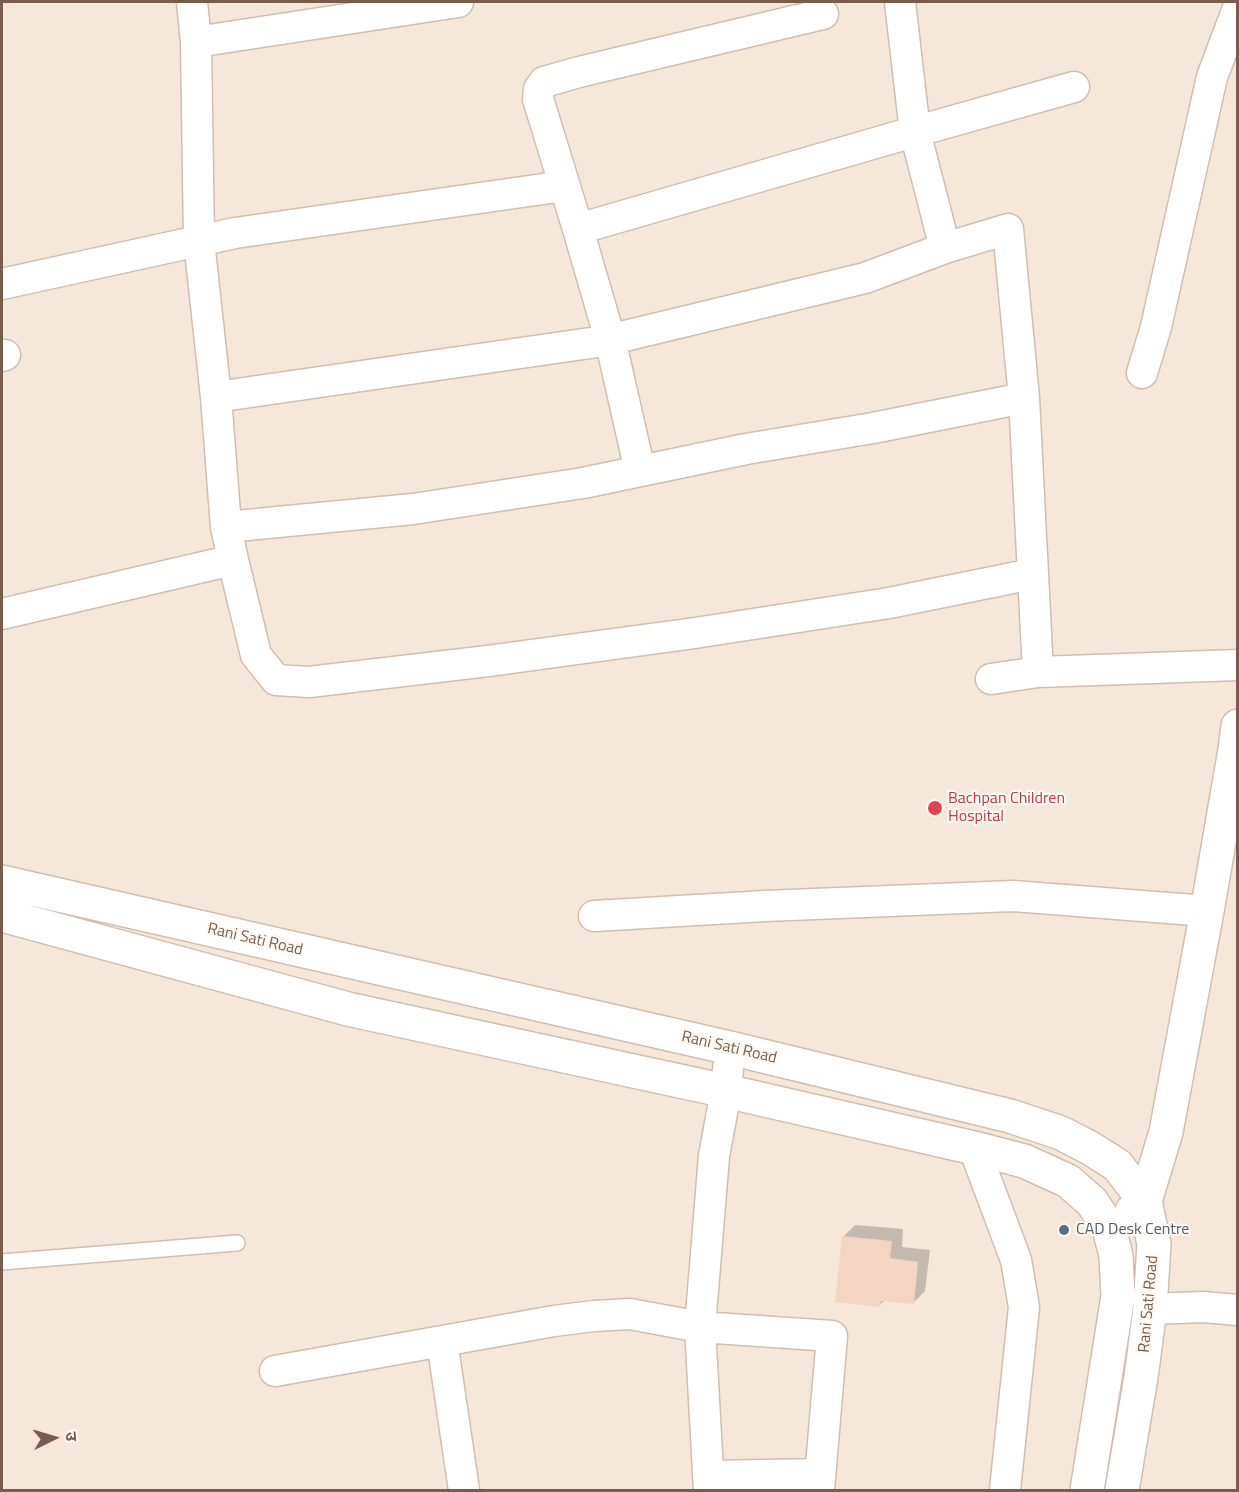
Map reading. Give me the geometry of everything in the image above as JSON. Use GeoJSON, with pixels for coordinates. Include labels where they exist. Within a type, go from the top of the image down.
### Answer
{"type":"FeatureCollection","features":[{"type":"Feature","properties":{"kind":"street"},"geometry":{"type":"LineString","coordinates":[[192,2],[196,42],[199,241],[216,397],[226,527],[256,655],[276,680],[309,682],[695,633],[889,603],[1032,574]]}},
{"type":"Feature","properties":{"kind":"street"},"geometry":{"type":"LineString","coordinates":[[196,42],[458,2]]}},
{"type":"Feature","properties":{"kind":"street"},"geometry":{"type":"LineString","coordinates":[[900,2],[915,132],[945,248]]}},
{"type":"Feature","properties":{"kind":"street"},"geometry":{"type":"LineString","coordinates":[[1142,373],[1156,327],[1212,77],[1238,7],[1228,2]]}},
{"type":"Feature","properties":{"kind":"street"},"geometry":{"type":"LineString","coordinates":[[640,471],[610,339],[538,99],[539,89],[544,82],[579,72],[823,14]]}},
{"type":"Feature","properties":{"kind":"street"},"geometry":{"type":"LineString","coordinates":[[578,230],[1074,87]]}},
{"type":"Feature","properties":{"kind":"street"},"geometry":{"type":"LineString","coordinates":[[2,284],[235,233],[564,186]]}},
{"type":"Feature","properties":{"kind":"street"},"geometry":{"type":"LineString","coordinates":[[216,397],[610,339],[865,278],[945,248],[1008,229],[1024,398],[1038,672]]}},
{"type":"Feature","properties":{"kind":"street"},"geometry":{"type":"LineString","coordinates":[[226,527],[413,509],[583,483],[746,449],[873,428],[1024,398]]}},
{"type":"Feature","properties":{"kind":"street"},"geometry":{"type":"LineString","coordinates":[[2,614],[233,560]]}},
{"type":"Feature","properties":{"kind":"street"},"geometry":{"type":"LineString","coordinates":[[991,680],[1038,672],[1238,665]]}},
{"type":"Feature","properties":{"kind":"street"},"geometry":{"type":"LineString","coordinates":[[1109,1228],[1145,1201],[1166,1132],[1238,726]]}},
{"type":"Feature","properties":{"kind":"street","name":"Rani Sati Road"},"geometry":{"type":"LineString","coordinates":[[2,882],[730,1048],[1010,1116],[1061,1133],[1090,1148],[1117,1165],[1145,1201],[1154,1244],[1150,1308],[1122,1491]]}},
{"type":"Feature","properties":{"kind":"street"},"geometry":{"type":"LineString","coordinates":[[594,916],[765,906],[1013,896],[1207,911]]}},
{"type":"Feature","properties":{"kind":"street"},"geometry":{"type":"LineString","coordinates":[[2,915],[348,1009],[726,1091],[974,1148],[1024,1161],[1068,1181],[1092,1202],[1109,1228],[1116,1256],[1118,1296],[1086,1491]]}},
{"type":"Feature","properties":{"kind":"street"},"geometry":{"type":"LineString","coordinates":[[275,1371],[554,1321],[594,1316],[630,1314],[700,1327],[832,1336],[819,1482],[708,1483],[700,1327],[714,1156],[726,1091],[730,1048]]}},
{"type":"Feature","properties":{"kind":"street"},"geometry":{"type":"LineString","coordinates":[[974,1148],[1016,1260],[1024,1306],[1005,1491]]}},
{"type":"Feature","properties":{"kind":"street"},"geometry":{"type":"LineString","coordinates":[[1150,1308],[1203,1307],[1238,1310]]}},
{"type":"Feature","properties":{"kind":"street"},"geometry":{"type":"LineString","coordinates":[[441,1341],[464,1491]]}},
{"type":"Feature","properties":{"kind":"lane"},"geometry":{"type":"LineString","coordinates":[[2,1262],[237,1243]]}},
{"type":"Feature","properties":{"kind":"shaded area"},"geometry":{"type":"Polygon","coordinates":[[[2,2],[1237,2],[1237,1490],[2,1490],[2,2]]]}},
{"type":"Feature","properties":{"kind":"building"},"geometry":{"type":"Polygon","coordinates":[[[842,1236],[892,1241],[890,1258],[918,1262],[914,1304],[881,1301],[880,1307],[835,1302],[842,1236]]]}},
{"type":"Feature","properties":{"kind":"place","name":"Bachpan Children Hospital"},"geometry":{"type":"Point","coordinates":[935,808]}},
{"type":"Feature","properties":{"kind":"place","name":"CAD Desk Centre"},"geometry":{"type":"Point","coordinates":[1064,1230]}}]}
